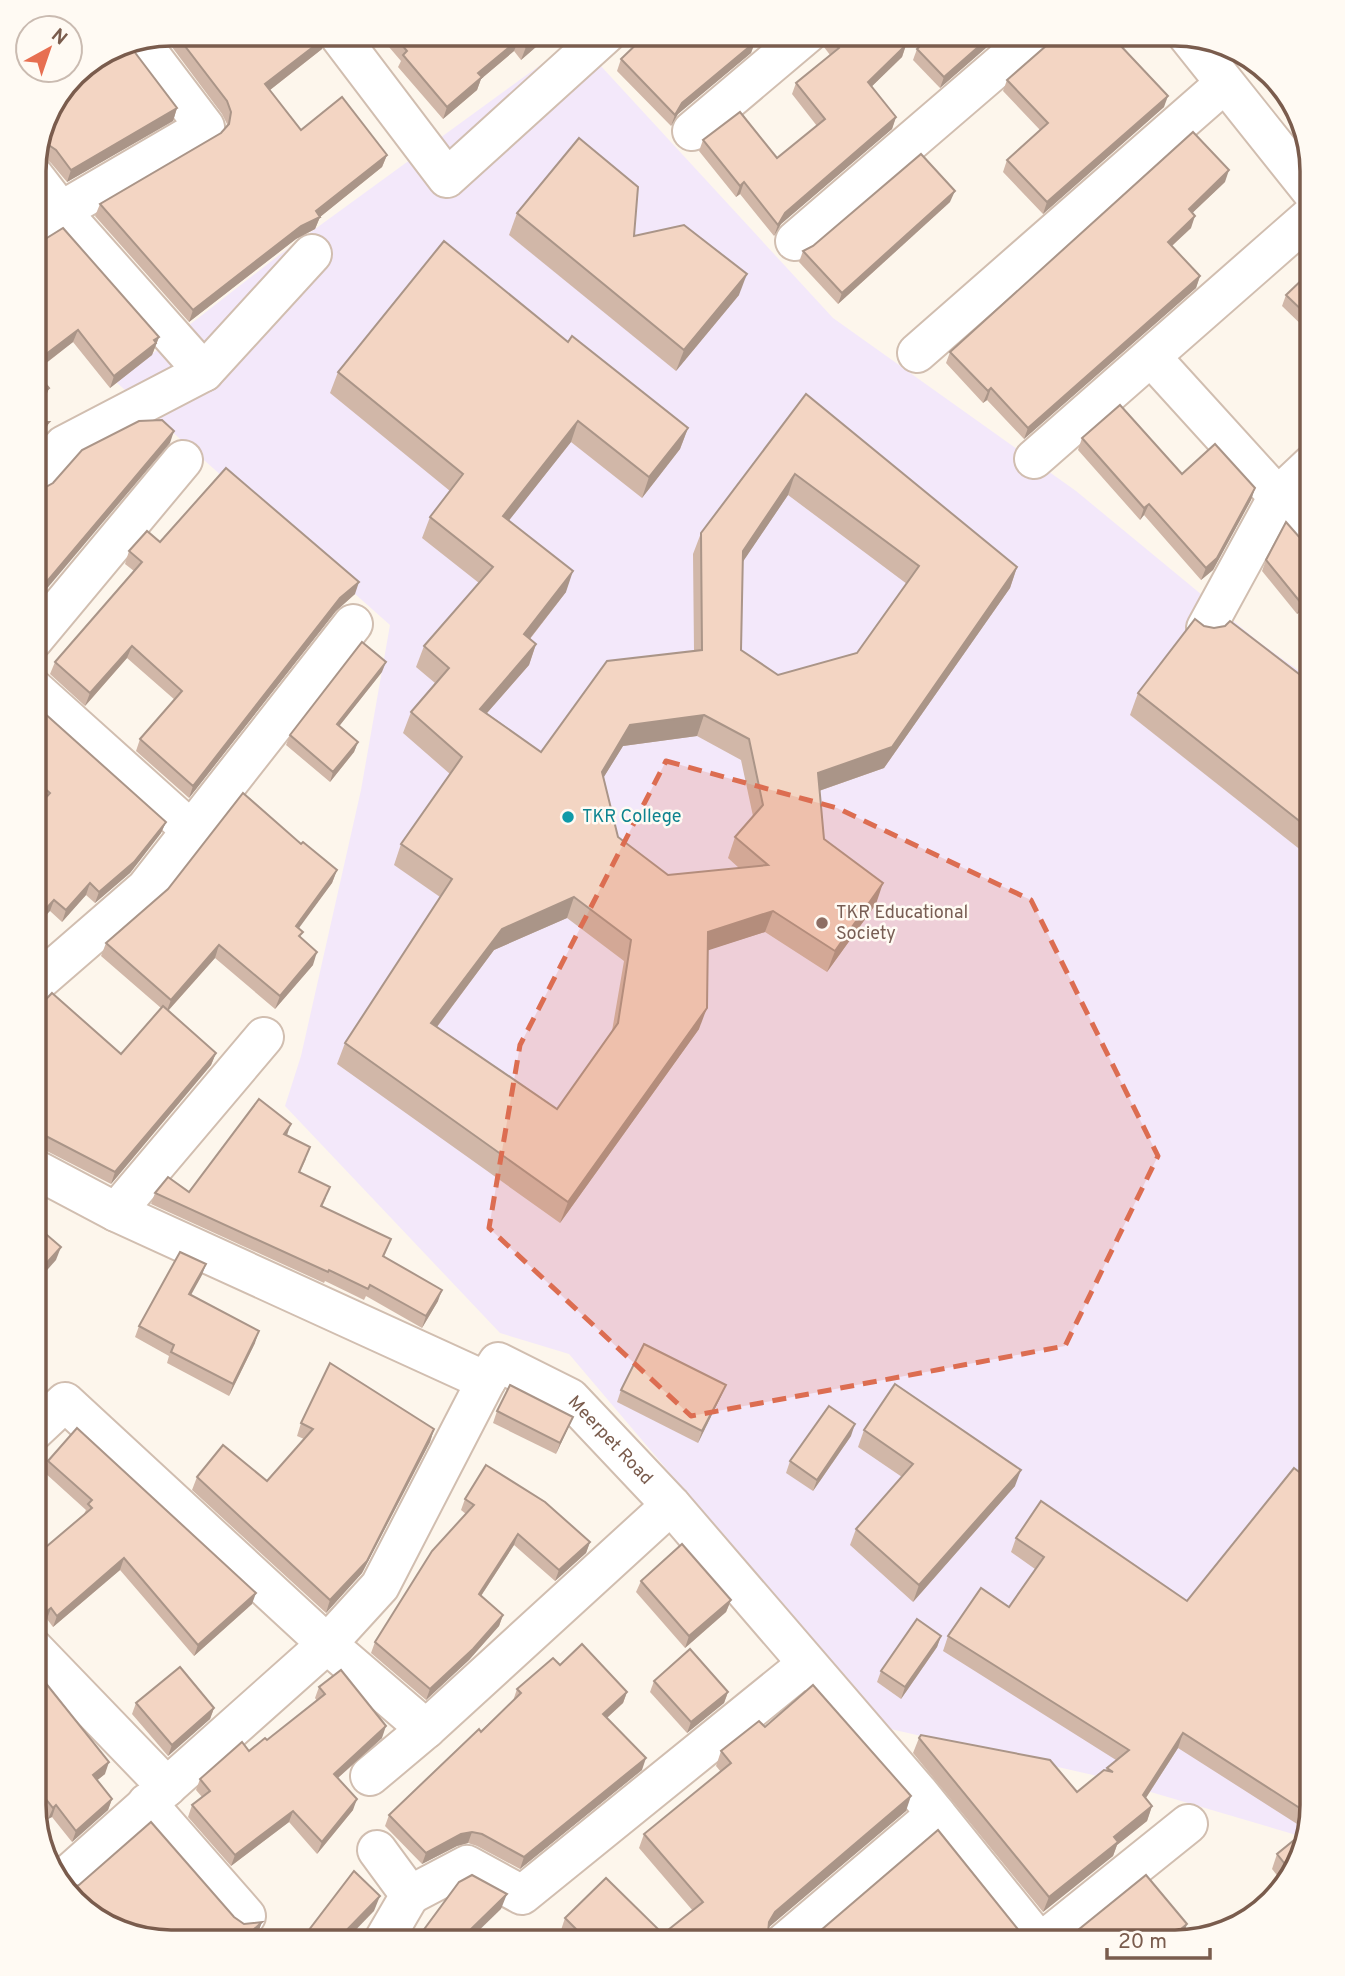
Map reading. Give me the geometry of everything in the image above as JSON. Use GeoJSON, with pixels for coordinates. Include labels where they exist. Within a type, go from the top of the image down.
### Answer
{"type":"FeatureCollection","features":[{"type":"Feature","properties":{"kind":"street"},"geometry":{"type":"LineString","coordinates":[[347,46],[447,178],[593,46]]}},
{"type":"Feature","properties":{"kind":"street"},"geometry":{"type":"LineString","coordinates":[[692,131],[793,46]]}},
{"type":"Feature","properties":{"kind":"street"},"geometry":{"type":"LineString","coordinates":[[795,241],[1022,46]]}},
{"type":"Feature","properties":{"kind":"street"},"geometry":{"type":"LineString","coordinates":[[145,48],[205,127],[47,221],[204,372]]}},
{"type":"Feature","properties":{"kind":"street"},"geometry":{"type":"LineString","coordinates":[[1196,48],[1300,177]]}},
{"type":"Feature","properties":{"kind":"street"},"geometry":{"type":"LineString","coordinates":[[917,353],[1224,84]]}},
{"type":"Feature","properties":{"kind":"street"},"geometry":{"type":"LineString","coordinates":[[1034,459],[1300,226]]}},
{"type":"Feature","properties":{"kind":"street"},"geometry":{"type":"LineString","coordinates":[[46,465],[64,445],[204,372],[312,254]]}},
{"type":"Feature","properties":{"kind":"street"},"geometry":{"type":"LineString","coordinates":[[1152,358],[1300,521]]}},
{"type":"Feature","properties":{"kind":"street"},"geometry":{"type":"LineString","coordinates":[[46,624],[183,460]]}},
{"type":"Feature","properties":{"kind":"street"},"geometry":{"type":"LineString","coordinates":[[1206,628],[1278,496],[1300,475]]}},
{"type":"Feature","properties":{"kind":"street"},"geometry":{"type":"LineString","coordinates":[[46,975],[146,888],[353,624]]}},
{"type":"Feature","properties":{"kind":"street"},"geometry":{"type":"LineString","coordinates":[[46,700],[191,830]]}},
{"type":"Feature","properties":{"kind":"street"},"geometry":{"type":"LineString","coordinates":[[116,1212],[264,1037]]}},
{"type":"Feature","properties":{"kind":"street"},"geometry":{"type":"LineString","coordinates":[[46,1175],[116,1212],[486,1381],[380,1586],[327,1644],[67,1876]]}},
{"type":"Feature","properties":{"kind":"street","name":"Meerpet Road"},"geometry":{"type":"LineString","coordinates":[[486,1381],[498,1362],[570,1398],[671,1505],[936,1814],[1030,1930]]}},
{"type":"Feature","properties":{"kind":"street"},"geometry":{"type":"LineString","coordinates":[[46,1420],[65,1402],[327,1644],[426,1729]]}},
{"type":"Feature","properties":{"kind":"street"},"geometry":{"type":"LineString","coordinates":[[370,1776],[426,1729],[671,1505]]}},
{"type":"Feature","properties":{"kind":"street"},"geometry":{"type":"LineString","coordinates":[[46,1664],[157,1796],[246,1916]]}},
{"type":"Feature","properties":{"kind":"street"},"geometry":{"type":"LineString","coordinates":[[389,1930],[410,1895],[467,1865],[522,1895],[807,1664]]}},
{"type":"Feature","properties":{"kind":"street"},"geometry":{"type":"LineString","coordinates":[[799,1930],[936,1814]]}},
{"type":"Feature","properties":{"kind":"street"},"geometry":{"type":"LineString","coordinates":[[1056,1930],[1188,1824]]}},
{"type":"Feature","properties":{"kind":"street"},"geometry":{"type":"LineString","coordinates":[[377,1850],[410,1895]]}},
{"type":"Feature","properties":{"kind":"highlighted area"},"geometry":{"type":"Polygon","coordinates":[[[666,761],[837,808],[1031,900],[1158,1156],[1065,1346],[691,1416],[489,1228],[520,1045],[666,761]]]}},
{"type":"Feature","properties":{"kind":"shaded area","name":"TKR Educational Society"},"geometry":{"type":"Polygon","coordinates":[[[566,46],[582,46],[833,318],[1076,491],[1259,642],[1300,671],[1300,1805],[1296,1835],[1093,1775],[886,1728],[569,1354],[500,1333],[285,1106],[301,1056],[361,790],[390,625],[116,382],[278,256],[566,46]]]}},
{"type":"Feature","properties":{"kind":"building"},"geometry":{"type":"Polygon","coordinates":[[[185,46],[314,46],[265,84],[301,130],[342,97],[387,155],[316,211],[320,217],[301,226],[193,310],[100,204],[221,133],[229,124],[231,112],[227,101],[185,46]]]}},
{"type":"Feature","properties":{"kind":"building"},"geometry":{"type":"Polygon","coordinates":[[[403,46],[511,46],[478,73],[482,77],[447,107],[403,55],[407,51],[403,46]]]}},
{"type":"Feature","properties":{"kind":"building"},"geometry":{"type":"Polygon","coordinates":[[[634,46],[750,46],[682,103],[675,115],[621,59],[634,46]]]}},
{"type":"Feature","properties":{"kind":"building"},"geometry":{"type":"Polygon","coordinates":[[[837,46],[905,46],[868,82],[896,117],[785,213],[778,225],[744,182],[740,186],[703,140],[740,112],[777,158],[825,119],[796,83],[839,48],[837,46]]]}},
{"type":"Feature","properties":{"kind":"building"},"geometry":{"type":"Polygon","coordinates":[[[920,46],[979,46],[944,77],[917,49],[920,46]]]}},
{"type":"Feature","properties":{"kind":"building"},"geometry":{"type":"Polygon","coordinates":[[[1046,46],[1121,46],[1168,96],[1047,202],[1007,160],[1048,123],[1007,80],[1046,46]]]}},
{"type":"Feature","properties":{"kind":"building"},"geometry":{"type":"Polygon","coordinates":[[[134,51],[177,108],[71,170],[56,150],[49,145],[58,115],[71,95],[80,84],[84,84],[84,80],[108,62],[134,51]]]}},
{"type":"Feature","properties":{"kind":"building"},"geometry":{"type":"Polygon","coordinates":[[[1193,132],[1229,170],[1189,209],[1195,216],[1168,242],[1200,276],[1028,428],[991,388],[988,391],[950,352],[1193,132]]]}},
{"type":"Feature","properties":{"kind":"building"},"geometry":{"type":"Polygon","coordinates":[[[579,138],[638,187],[634,236],[684,225],[747,274],[684,350],[517,213],[579,138]]]}},
{"type":"Feature","properties":{"kind":"building"},"geometry":{"type":"Polygon","coordinates":[[[921,154],[955,191],[842,293],[803,251],[813,246],[921,154]]]}},
{"type":"Feature","properties":{"kind":"building"},"geometry":{"type":"Polygon","coordinates":[[[63,228],[159,337],[154,340],[156,343],[114,376],[78,330],[46,354],[46,239],[63,228]]]}},
{"type":"Feature","properties":{"kind":"building"},"geometry":{"type":"Polygon","coordinates":[[[444,241],[568,342],[572,336],[688,428],[649,477],[578,421],[503,516],[573,571],[524,634],[536,644],[480,709],[541,752],[607,661],[702,650],[701,533],[806,394],[1017,567],[892,747],[818,773],[824,839],[883,883],[835,951],[773,911],[708,932],[707,1008],[568,1202],[345,1043],[452,879],[401,844],[462,757],[411,712],[449,668],[424,646],[493,567],[430,517],[463,474],[338,372],[444,241]],[[795,474],[743,551],[741,650],[778,675],[857,653],[919,566],[795,474]],[[704,715],[630,725],[602,772],[618,837],[668,875],[768,865],[735,837],[763,805],[749,739],[704,715]],[[574,897],[502,929],[431,1023],[557,1109],[618,1023],[631,940],[574,897]]]}},
{"type":"Feature","properties":{"kind":"building"},"geometry":{"type":"Polygon","coordinates":[[[1300,282],[1300,308],[1286,295],[1300,282]]]}},
{"type":"Feature","properties":{"kind":"building"},"geometry":{"type":"Polygon","coordinates":[[[1120,405],[1182,474],[1215,444],[1255,488],[1217,558],[1206,568],[1149,504],[1144,508],[1082,438],[1120,405]]]}},
{"type":"Feature","properties":{"kind":"building"},"geometry":{"type":"Polygon","coordinates":[[[162,420],[174,431],[46,583],[46,487],[53,483],[82,450],[139,421],[162,420]]]}},
{"type":"Feature","properties":{"kind":"building"},"geometry":{"type":"Polygon","coordinates":[[[226,468],[359,582],[340,598],[193,786],[140,739],[182,691],[132,646],[90,693],[55,662],[142,562],[129,551],[147,531],[160,542],[226,468]]]}},
{"type":"Feature","properties":{"kind":"building"},"geometry":{"type":"Polygon","coordinates":[[[1286,522],[1300,538],[1300,602],[1266,560],[1286,522]]]}},
{"type":"Feature","properties":{"kind":"building"},"geometry":{"type":"Polygon","coordinates":[[[1195,619],[1204,626],[1214,628],[1225,626],[1230,621],[1300,675],[1300,821],[1138,693],[1195,619]]]}},
{"type":"Feature","properties":{"kind":"building"},"geometry":{"type":"Polygon","coordinates":[[[362,642],[386,662],[337,724],[358,742],[333,772],[290,735],[362,642]]]}},
{"type":"Feature","properties":{"kind":"building"},"geometry":{"type":"Polygon","coordinates":[[[46,715],[166,822],[134,862],[99,892],[90,883],[66,910],[54,900],[46,909],[46,797],[50,793],[46,789],[46,715]]]}},
{"type":"Feature","properties":{"kind":"building"},"geometry":{"type":"Polygon","coordinates":[[[243,793],[301,844],[303,842],[337,870],[296,926],[303,932],[299,936],[317,952],[280,996],[219,945],[171,1000],[106,943],[168,889],[243,793]]]}},
{"type":"Feature","properties":{"kind":"building"},"geometry":{"type":"Polygon","coordinates":[[[52,993],[121,1054],[163,1006],[216,1053],[115,1172],[46,1136],[46,999],[52,993]]]}},
{"type":"Feature","properties":{"kind":"building"},"geometry":{"type":"Polygon","coordinates":[[[259,1099],[291,1124],[284,1134],[310,1147],[299,1172],[330,1187],[321,1206],[391,1239],[383,1256],[442,1290],[426,1316],[370,1285],[368,1289],[329,1270],[328,1272],[155,1193],[168,1177],[189,1192],[259,1099]]]}},
{"type":"Feature","properties":{"kind":"building"},"geometry":{"type":"Polygon","coordinates":[[[46,1234],[61,1247],[46,1264],[46,1234]]]}},
{"type":"Feature","properties":{"kind":"building"},"geometry":{"type":"Polygon","coordinates":[[[180,1252],[206,1264],[189,1294],[259,1331],[233,1384],[171,1352],[174,1345],[139,1326],[180,1252]]]}},
{"type":"Feature","properties":{"kind":"building"},"geometry":{"type":"Polygon","coordinates":[[[644,1344],[726,1385],[702,1431],[621,1390],[644,1344]]]}},
{"type":"Feature","properties":{"kind":"building"},"geometry":{"type":"Polygon","coordinates":[[[330,1363],[434,1429],[367,1561],[330,1600],[197,1477],[223,1445],[267,1481],[313,1429],[301,1423],[330,1363]]]}},
{"type":"Feature","properties":{"kind":"building"},"geometry":{"type":"Polygon","coordinates":[[[895,1384],[1021,1470],[919,1585],[856,1529],[913,1464],[864,1430],[895,1384]]]}},
{"type":"Feature","properties":{"kind":"building"},"geometry":{"type":"Polygon","coordinates":[[[510,1385],[573,1417],[560,1443],[497,1411],[510,1385]]]}},
{"type":"Feature","properties":{"kind":"building"},"geometry":{"type":"Polygon","coordinates":[[[829,1406],[855,1424],[817,1480],[790,1461],[829,1406]]]}},
{"type":"Feature","properties":{"kind":"building"},"geometry":{"type":"Polygon","coordinates":[[[77,1428],[256,1593],[198,1645],[124,1558],[57,1616],[51,1608],[46,1612],[46,1547],[92,1508],[88,1504],[92,1500],[48,1461],[77,1428]]]}},
{"type":"Feature","properties":{"kind":"building"},"geometry":{"type":"Polygon","coordinates":[[[486,1465],[545,1502],[590,1542],[559,1570],[518,1534],[479,1594],[503,1615],[473,1649],[430,1689],[375,1642],[432,1551],[474,1505],[465,1499],[486,1465]]]}},
{"type":"Feature","properties":{"kind":"building"},"geometry":{"type":"Polygon","coordinates":[[[1294,1468],[1300,1473],[1300,1808],[1183,1733],[1143,1795],[1152,1806],[1114,1837],[1118,1842],[1049,1897],[919,1738],[921,1735],[1050,1760],[1077,1792],[1104,1770],[1113,1772],[1107,1768],[1129,1750],[948,1636],[981,1588],[1009,1607],[1044,1557],[1016,1538],[1041,1501],[1187,1601],[1294,1468]]]}},
{"type":"Feature","properties":{"kind":"building"},"geometry":{"type":"Polygon","coordinates":[[[682,1544],[731,1600],[689,1636],[641,1581],[682,1544]]]}},
{"type":"Feature","properties":{"kind":"building"},"geometry":{"type":"Polygon","coordinates":[[[917,1619],[941,1636],[905,1687],[881,1671],[917,1619]]]}},
{"type":"Feature","properties":{"kind":"building"},"geometry":{"type":"Polygon","coordinates":[[[582,1644],[627,1692],[603,1714],[646,1758],[524,1857],[482,1834],[472,1832],[461,1834],[426,1853],[389,1815],[521,1693],[517,1689],[553,1658],[560,1665],[582,1644]]]}},
{"type":"Feature","properties":{"kind":"building"},"geometry":{"type":"Polygon","coordinates":[[[690,1649],[728,1692],[691,1722],[654,1681],[690,1649]]]}},
{"type":"Feature","properties":{"kind":"building"},"geometry":{"type":"Polygon","coordinates":[[[180,1667],[214,1708],[172,1745],[136,1703],[180,1667]]]}},
{"type":"Feature","properties":{"kind":"building"},"geometry":{"type":"Polygon","coordinates":[[[341,1670],[386,1726],[334,1774],[357,1799],[322,1842],[293,1811],[235,1855],[192,1805],[210,1791],[200,1779],[242,1742],[249,1751],[265,1738],[267,1740],[325,1694],[319,1687],[341,1670]]]}},
{"type":"Feature","properties":{"kind":"building"},"geometry":{"type":"Polygon","coordinates":[[[46,1683],[109,1762],[93,1775],[112,1799],[76,1831],[56,1805],[53,1808],[46,1799],[46,1683]]]}},
{"type":"Feature","properties":{"kind":"building"},"geometry":{"type":"Polygon","coordinates":[[[813,1685],[911,1796],[775,1912],[769,1922],[768,1930],[668,1930],[703,1902],[644,1834],[731,1763],[721,1751],[759,1721],[765,1727],[813,1685]]]}},
{"type":"Feature","properties":{"kind":"building"},"geometry":{"type":"Polygon","coordinates":[[[151,1822],[234,1917],[244,1924],[262,1922],[253,1930],[146,1928],[108,1914],[82,1894],[76,1887],[151,1822]]]}},
{"type":"Feature","properties":{"kind":"building"},"geometry":{"type":"Polygon","coordinates":[[[938,1830],[1019,1930],[821,1930],[938,1830]]]}},
{"type":"Feature","properties":{"kind":"building"},"geometry":{"type":"Polygon","coordinates":[[[1294,1840],[1285,1864],[1277,1854],[1294,1840]]]}},
{"type":"Feature","properties":{"kind":"building"},"geometry":{"type":"Polygon","coordinates":[[[354,1871],[380,1896],[347,1930],[309,1930],[354,1871]]]}},
{"type":"Feature","properties":{"kind":"building"},"geometry":{"type":"Polygon","coordinates":[[[472,1875],[507,1894],[470,1930],[424,1930],[459,1882],[472,1875]]]}},
{"type":"Feature","properties":{"kind":"building"},"geometry":{"type":"Polygon","coordinates":[[[1146,1875],[1187,1924],[1180,1930],[1174,1930],[1078,1930],[1146,1875]]]}},
{"type":"Feature","properties":{"kind":"building"},"geometry":{"type":"Polygon","coordinates":[[[606,1878],[659,1930],[577,1930],[565,1918],[606,1878]]]}},
{"type":"Feature","properties":{"kind":"place","name":"TKR College"},"geometry":{"type":"Point","coordinates":[568,817]}},
{"type":"Feature","properties":{"kind":"place","name":"TKR Educational Society"},"geometry":{"type":"Point","coordinates":[822,923]}}]}
